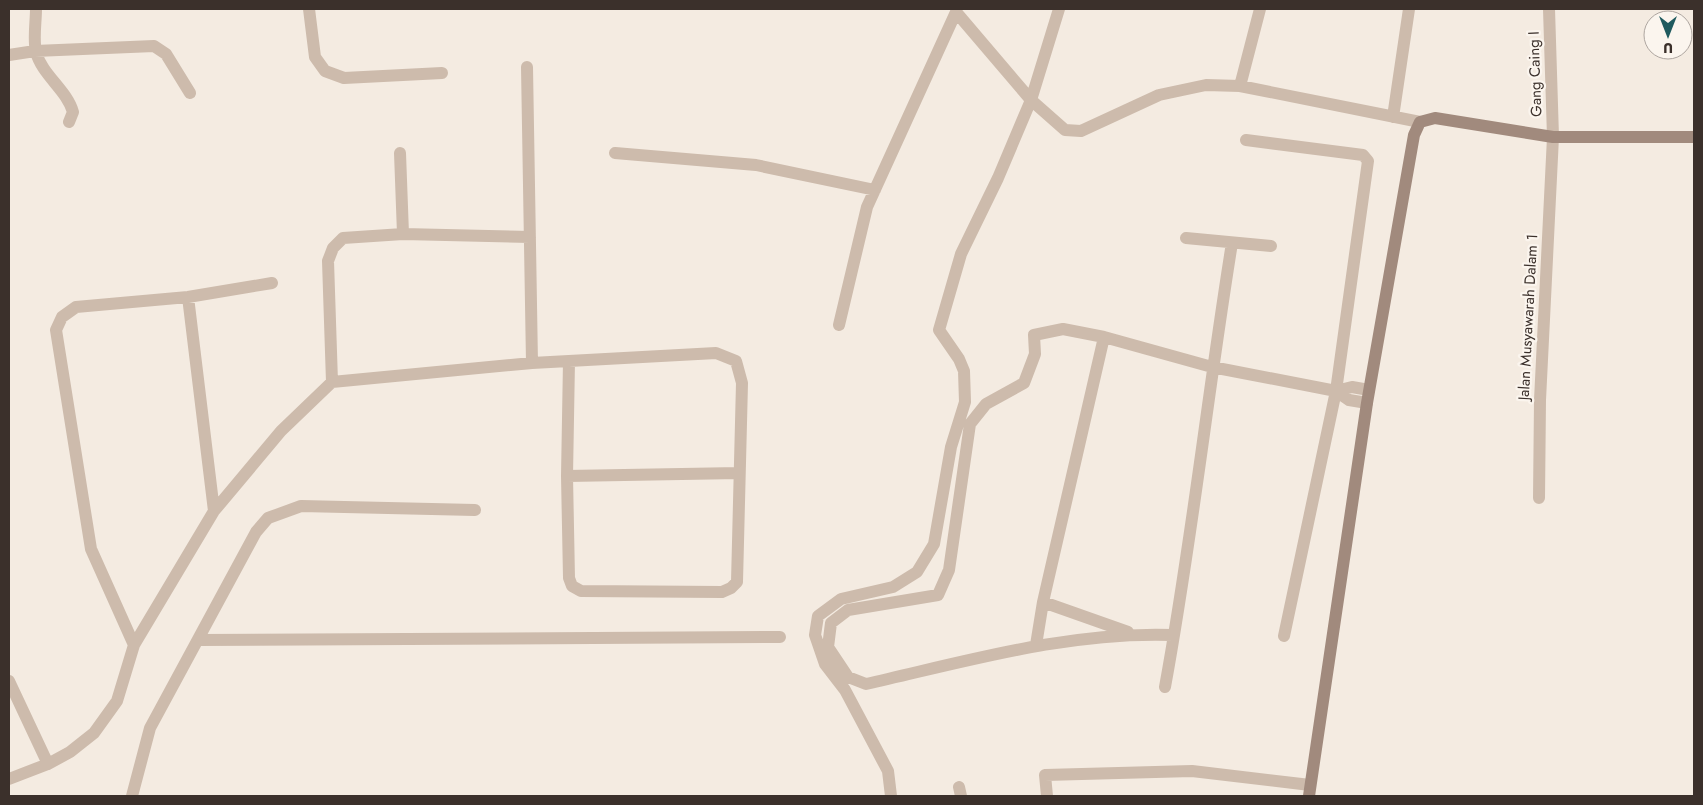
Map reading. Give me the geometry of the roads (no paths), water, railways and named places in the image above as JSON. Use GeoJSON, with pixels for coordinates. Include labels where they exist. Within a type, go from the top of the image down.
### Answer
{"type":"FeatureCollection","features":[{"type":"Feature","properties":{"kind":"street"},"geometry":{"type":"LineString","coordinates":[[36,9],[35,51],[39,60],[71,103],[73,112],[69,122]]}},
{"type":"Feature","properties":{"kind":"street"},"geometry":{"type":"LineString","coordinates":[[309,9],[315,57],[325,72],[344,78],[442,73]]}},
{"type":"Feature","properties":{"kind":"street"},"geometry":{"type":"LineString","coordinates":[[891,796],[888,771],[845,690],[825,664],[815,635],[818,616],[841,599],[893,587],[916,572],[934,544],[952,446],[965,402],[964,371],[959,359],[939,330],[961,254],[998,178],[1031,100],[1059,9]]}},
{"type":"Feature","properties":{"kind":"street"},"geometry":{"type":"LineString","coordinates":[[1240,86],[1260,9]]}},
{"type":"Feature","properties":{"kind":"street"},"geometry":{"type":"LineString","coordinates":[[1393,117],[1409,9]]}},
{"type":"Feature","properties":{"kind":"street","name":"Gang Caing I"},"geometry":{"type":"LineString","coordinates":[[1549,9],[1553,137]]}},
{"type":"Feature","properties":{"kind":"street"},"geometry":{"type":"LineString","coordinates":[[840,325],[867,207],[956,12],[1031,100],[1065,130],[1081,132],[1159,95],[1206,85],[1240,86],[1420,122],[1435,118],[1553,137],[1694,137]]}},
{"type":"Feature","properties":{"kind":"street"},"geometry":{"type":"LineString","coordinates":[[9,55],[35,51],[154,46],[166,54],[190,93]]}},
{"type":"Feature","properties":{"kind":"street"},"geometry":{"type":"LineString","coordinates":[[527,67],[532,363]]}},
{"type":"Feature","properties":{"kind":"street"},"geometry":{"type":"LineString","coordinates":[[1047,796],[1045,776],[1192,771],[1309,791],[1368,396],[1414,135],[1420,122]]}},
{"type":"Feature","properties":{"kind":"street","name":"Jalan Musyawarah Dalam 1"},"geometry":{"type":"LineString","coordinates":[[1539,498],[1540,400],[1553,137]]}},
{"type":"Feature","properties":{"kind":"street"},"geometry":{"type":"LineString","coordinates":[[1246,140],[1363,155],[1368,161],[1336,392],[1284,636]]}},
{"type":"Feature","properties":{"kind":"street"},"geometry":{"type":"LineString","coordinates":[[400,153],[403,234]]}},
{"type":"Feature","properties":{"kind":"street"},"geometry":{"type":"LineString","coordinates":[[615,153],[756,165],[875,190]]}},
{"type":"Feature","properties":{"kind":"street"},"geometry":{"type":"LineString","coordinates":[[332,382],[328,261],[333,248],[343,238],[403,234],[530,237]]}},
{"type":"Feature","properties":{"kind":"street"},"geometry":{"type":"LineString","coordinates":[[1186,238],[1271,246]]}},
{"type":"Feature","properties":{"kind":"street"},"geometry":{"type":"LineString","coordinates":[[1165,687],[1232,243]]}},
{"type":"Feature","properties":{"kind":"street"},"geometry":{"type":"LineString","coordinates":[[134,645],[91,550],[56,330],[62,317],[76,307],[188,297],[272,283]]}},
{"type":"Feature","properties":{"kind":"street"},"geometry":{"type":"LineString","coordinates":[[188,297],[214,511]]}},
{"type":"Feature","properties":{"kind":"street"},"geometry":{"type":"LineString","coordinates":[[1174,635],[1131,634],[1036,645],[866,684],[848,678],[828,647],[830,623],[848,610],[938,595],[949,570],[970,424],[986,404],[1024,383],[1035,354],[1034,335],[1063,329],[1104,337],[1212,367],[1336,392],[1349,400],[1368,396]]}},
{"type":"Feature","properties":{"kind":"street"},"geometry":{"type":"LineString","coordinates":[[1036,645],[1043,602],[1104,337]]}},
{"type":"Feature","properties":{"kind":"street"},"geometry":{"type":"LineString","coordinates":[[9,779],[48,764],[70,752],[94,733],[117,701],[134,645],[214,511],[281,431],[332,382],[532,363],[716,352],[736,362],[742,383],[736,582],[731,588],[722,592],[581,591],[572,586],[569,578],[567,476],[569,361]]}},
{"type":"Feature","properties":{"kind":"street"},"geometry":{"type":"LineString","coordinates":[[567,476],[739,473]]}},
{"type":"Feature","properties":{"kind":"street"},"geometry":{"type":"LineString","coordinates":[[132,796],[150,728],[256,532],[268,518],[301,506],[475,510]]}},
{"type":"Feature","properties":{"kind":"street"},"geometry":{"type":"LineString","coordinates":[[1043,602],[1131,634]]}},
{"type":"Feature","properties":{"kind":"street"},"geometry":{"type":"LineString","coordinates":[[198,640],[780,637]]}},
{"type":"Feature","properties":{"kind":"street"},"geometry":{"type":"LineString","coordinates":[[9,681],[48,764]]}}]}
